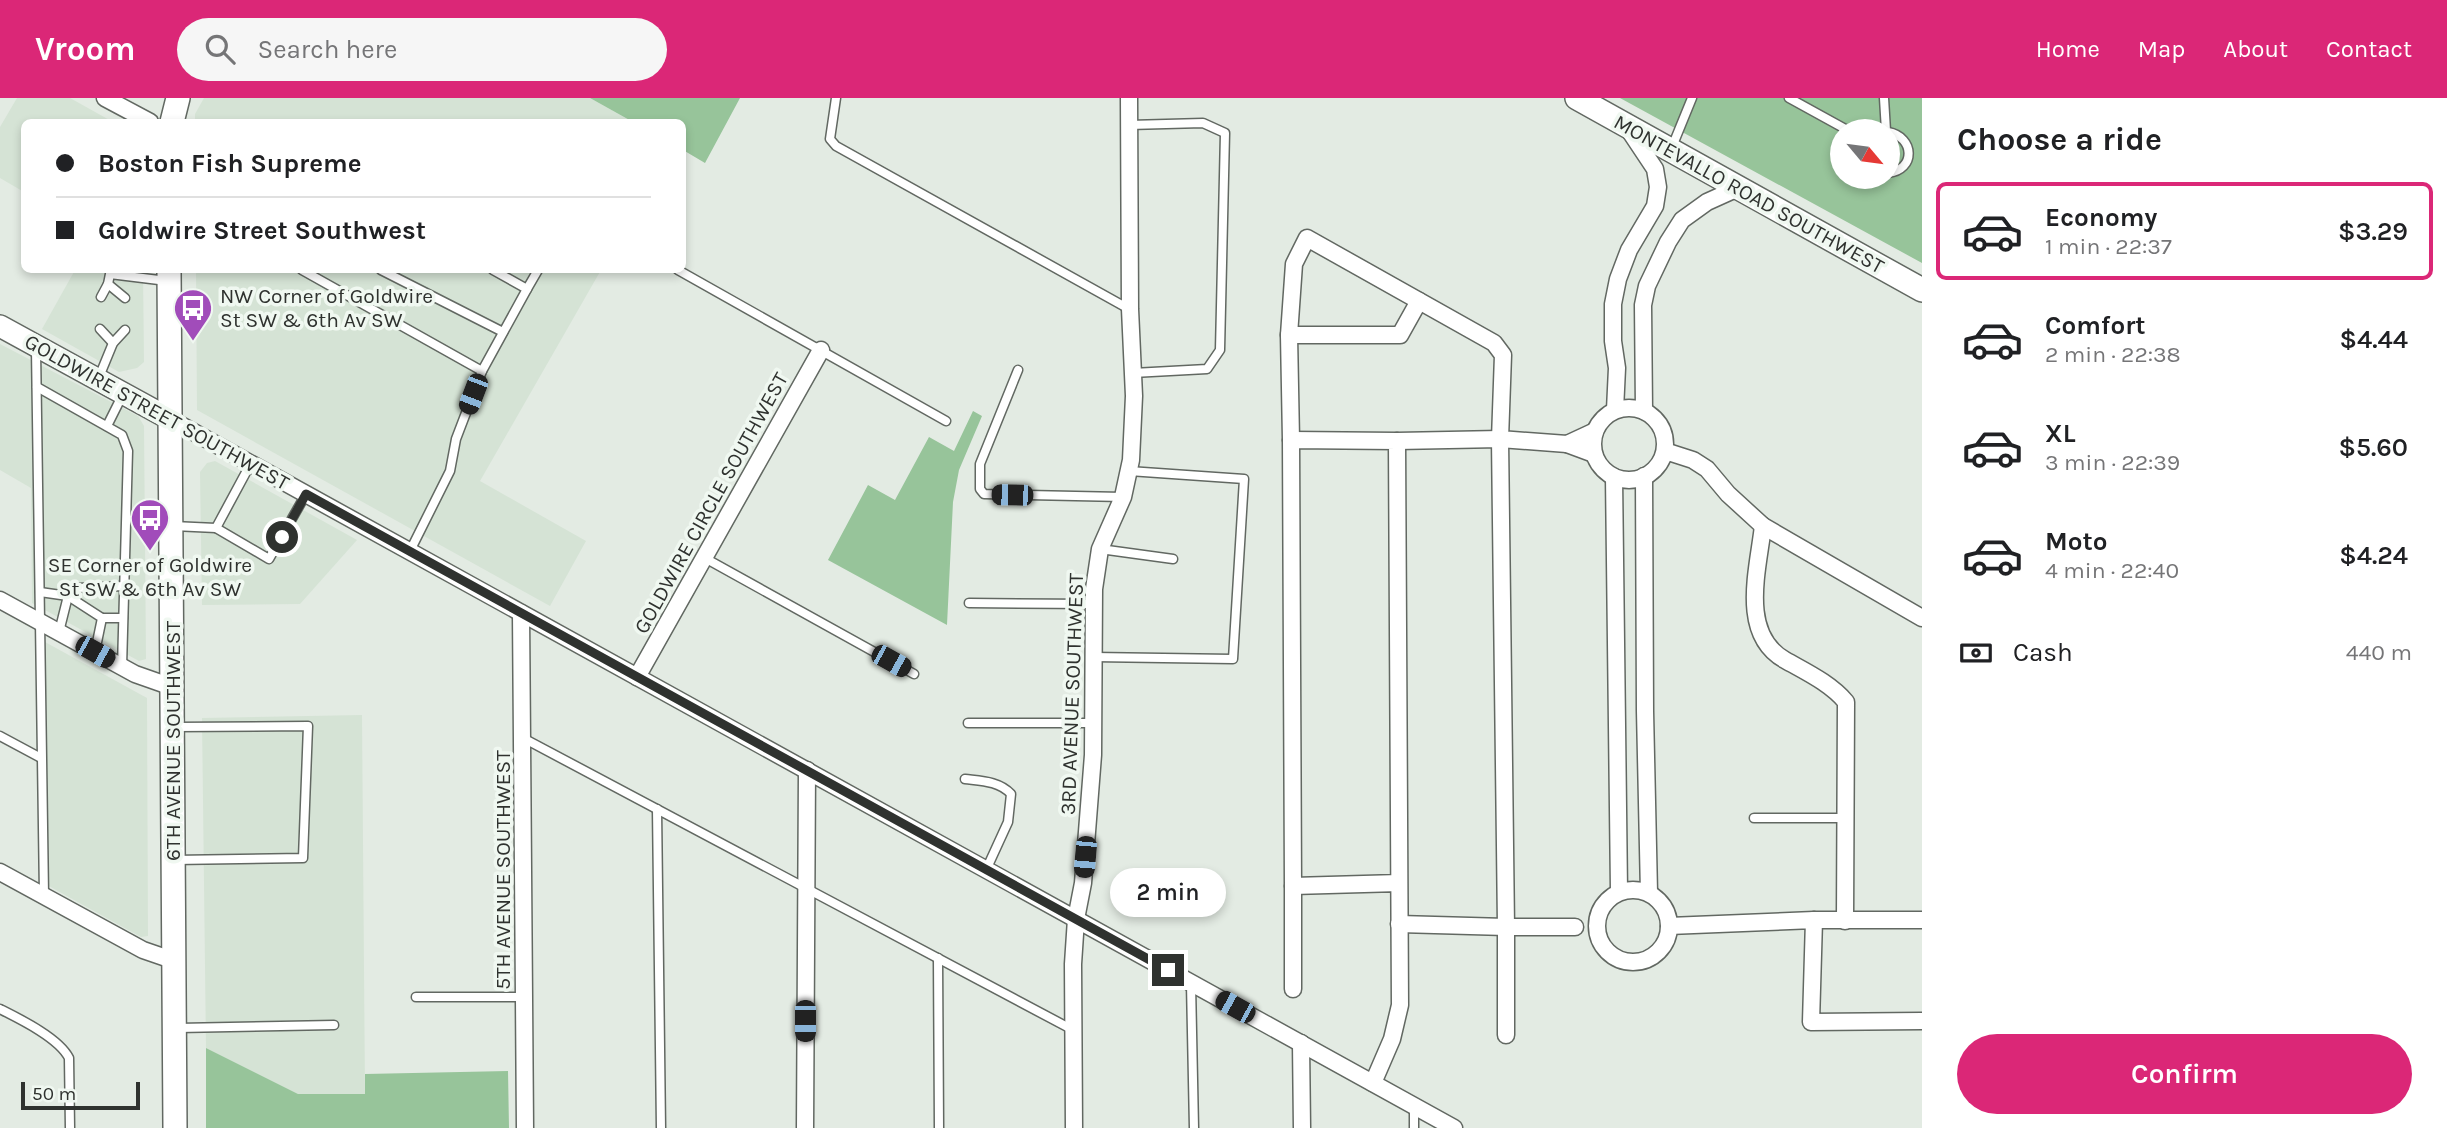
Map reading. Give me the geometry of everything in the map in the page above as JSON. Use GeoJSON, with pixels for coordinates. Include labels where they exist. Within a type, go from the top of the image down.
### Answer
{"type":"FeatureCollection","features":[{"type":"Feature","properties":{"kind":"main road"},"geometry":{"type":"LineString","coordinates":[[173,119],[178,98]]}},
{"type":"Feature","properties":{"kind":"main road","name":"MONTEVALLO ROAD SOUTHWEST"},"geometry":{"type":"LineString","coordinates":[[1577,98],[1922,290]]}},
{"type":"Feature","properties":{"kind":"main road","name":"6TH AVENUE SOUTHWEST"},"geometry":{"type":"LineString","coordinates":[[169,276],[175,1128]]}},
{"type":"Feature","properties":{"kind":"street"},"geometry":{"type":"LineString","coordinates":[[105,98],[144,119]]}},
{"type":"Feature","properties":{"kind":"street","name":"3RD AVENUE SOUTHWEST"},"geometry":{"type":"LineString","coordinates":[[1074,1128],[1073,964],[1076,919],[1083,883],[1093,723],[1094,604],[1100,549],[1123,497],[1129,471],[1135,396],[1130,309],[1129,98]]}},
{"type":"Feature","properties":{"kind":"street"},"geometry":{"type":"LineString","coordinates":[[1615,410],[1617,368],[1613,341],[1613,304],[1618,279],[1629,250],[1655,206],[1658,187],[1655,169],[1626,125]]}},
{"type":"Feature","properties":{"kind":"street"},"geometry":{"type":"LineString","coordinates":[[1644,411],[1643,305],[1651,276],[1682,220],[1707,202],[1738,188]]}},
{"type":"Feature","properties":{"kind":"street"},"geometry":{"type":"LineString","coordinates":[[1293,989],[1289,335],[1294,264],[1307,238],[1494,343],[1503,355],[1500,439],[1506,1035]]}},
{"type":"Feature","properties":{"kind":"street"},"geometry":{"type":"LineString","coordinates":[[1289,335],[1400,335],[1419,301]]}},
{"type":"Feature","properties":{"kind":"street","name":"GOLDWIRE STREET SOUTHWEST"},"geometry":{"type":"LineString","coordinates":[[0,326],[1454,1128]]}},
{"type":"Feature","properties":{"kind":"street","name":"GOLDWIRE CIRCLE SOUTHWEST"},"geometry":{"type":"LineString","coordinates":[[637,677],[821,350]]}},
{"type":"Feature","properties":{"kind":"street"},"geometry":{"type":"LineString","coordinates":[[1633,407],[1644,411],[1654,417],[1665,439],[1665,451],[1660,462],[1653,471],[1644,476],[1630,480],[1614,477],[1599,465],[1594,454],[1592,442],[1595,431],[1601,421],[1615,410],[1633,407]]}},
{"type":"Feature","properties":{"kind":"street"},"geometry":{"type":"LineString","coordinates":[[1567,444],[1595,431]]}},
{"type":"Feature","properties":{"kind":"street"},"geometry":{"type":"LineString","coordinates":[[1291,440],[1500,439],[1567,444],[1594,454]]}},
{"type":"Feature","properties":{"kind":"street"},"geometry":{"type":"LineString","coordinates":[[1373,1083],[1392,1039],[1400,1005],[1397,440]]}},
{"type":"Feature","properties":{"kind":"street"},"geometry":{"type":"LineString","coordinates":[[1665,451],[1693,460],[1707,469],[1728,494],[1763,526],[1922,618]]}},
{"type":"Feature","properties":{"kind":"street"},"geometry":{"type":"LineString","coordinates":[[1644,476],[1649,893]]}},
{"type":"Feature","properties":{"kind":"street"},"geometry":{"type":"LineString","coordinates":[[1614,477],[1619,891]]}},
{"type":"Feature","properties":{"kind":"street"},"geometry":{"type":"LineString","coordinates":[[1763,526],[1755,618],[1762,640],[1777,655],[1835,689],[1846,702],[1845,920]]}},
{"type":"Feature","properties":{"kind":"street"},"geometry":{"type":"LineString","coordinates":[[0,600],[135,674],[172,687]]}},
{"type":"Feature","properties":{"kind":"street","name":"5TH AVENUE SOUTHWEST"},"geometry":{"type":"LineString","coordinates":[[521,612],[525,1128]]}},
{"type":"Feature","properties":{"kind":"street"},"geometry":{"type":"LineString","coordinates":[[805,1128],[804,887],[807,770]]}},
{"type":"Feature","properties":{"kind":"street"},"geometry":{"type":"LineString","coordinates":[[0,872],[143,950],[174,961]]}},
{"type":"Feature","properties":{"kind":"street"},"geometry":{"type":"LineString","coordinates":[[1293,886],[1399,883]]}},
{"type":"Feature","properties":{"kind":"street"},"geometry":{"type":"LineString","coordinates":[[1631,889],[1649,893],[1662,904],[1668,914],[1667,938],[1662,948],[1653,956],[1642,961],[1619,960],[1609,953],[1599,938],[1598,917],[1601,908],[1619,891],[1631,889]]}},
{"type":"Feature","properties":{"kind":"street"},"geometry":{"type":"LineString","coordinates":[[1575,927],[1582,921],[1598,917]]}},
{"type":"Feature","properties":{"kind":"street"},"geometry":{"type":"LineString","coordinates":[[1669,926],[1814,920],[1922,920]]}},
{"type":"Feature","properties":{"kind":"street"},"geometry":{"type":"LineString","coordinates":[[1814,920],[1811,1022],[1922,1021]]}},
{"type":"Feature","properties":{"kind":"street"},"geometry":{"type":"LineString","coordinates":[[1399,924],[1575,927],[1599,938]]}},
{"type":"Feature","properties":{"kind":"street"},"geometry":{"type":"LineString","coordinates":[[1301,1043],[1302,1128]]}},
{"type":"Feature","properties":{"kind":"lane"},"geometry":{"type":"LineString","coordinates":[[836,98],[831,139],[836,146],[1130,309]]}},
{"type":"Feature","properties":{"kind":"lane"},"geometry":{"type":"LineString","coordinates":[[1670,150],[1692,98]]}},
{"type":"Feature","properties":{"kind":"lane"},"geometry":{"type":"LineString","coordinates":[[1789,98],[1830,121]]}},
{"type":"Feature","properties":{"kind":"lane"},"geometry":{"type":"LineString","coordinates":[[1884,98],[1886,119]]}},
{"type":"Feature","properties":{"kind":"lane"},"geometry":{"type":"LineString","coordinates":[[1129,125],[1203,123],[1225,133],[1220,351],[1207,369],[1133,373]]}},
{"type":"Feature","properties":{"kind":"lane"},"geometry":{"type":"LineString","coordinates":[[1900,136],[1904,139],[1908,155],[1906,163],[1900,169]]}},
{"type":"Feature","properties":{"kind":"lane"},"geometry":{"type":"LineString","coordinates":[[307,273],[482,371]]}},
{"type":"Feature","properties":{"kind":"lane"},"geometry":{"type":"LineString","coordinates":[[387,273],[503,332]]}},
{"type":"Feature","properties":{"kind":"lane"},"geometry":{"type":"LineString","coordinates":[[498,273],[527,289]]}},
{"type":"Feature","properties":{"kind":"lane"},"geometry":{"type":"LineString","coordinates":[[410,551],[450,471],[456,439],[482,371],[536,273]]}},
{"type":"Feature","properties":{"kind":"lane"},"geometry":{"type":"LineString","coordinates":[[683,273],[946,421]]}},
{"type":"Feature","properties":{"kind":"lane"},"geometry":{"type":"LineString","coordinates":[[101,298],[110,274],[169,276]]}},
{"type":"Feature","properties":{"kind":"lane"},"geometry":{"type":"LineString","coordinates":[[108,284],[125,298]]}},
{"type":"Feature","properties":{"kind":"lane"},"geometry":{"type":"LineString","coordinates":[[100,330],[113,343]]}},
{"type":"Feature","properties":{"kind":"lane"},"geometry":{"type":"LineString","coordinates":[[98,380],[113,343],[125,330]]}},
{"type":"Feature","properties":{"kind":"lane"},"geometry":{"type":"LineString","coordinates":[[36,346],[44,895]]}},
{"type":"Feature","properties":{"kind":"lane"},"geometry":{"type":"LineString","coordinates":[[1018,370],[980,464],[979,489],[984,494],[1123,497]]}},
{"type":"Feature","properties":{"kind":"lane"},"geometry":{"type":"LineString","coordinates":[[37,387],[122,435],[128,451],[122,667]]}},
{"type":"Feature","properties":{"kind":"lane"},"geometry":{"type":"LineString","coordinates":[[107,426],[123,393]]}},
{"type":"Feature","properties":{"kind":"lane"},"geometry":{"type":"LineString","coordinates":[[216,528],[251,463]]}},
{"type":"Feature","properties":{"kind":"lane"},"geometry":{"type":"LineString","coordinates":[[1093,657],[1233,659],[1244,480],[1129,471]]}},
{"type":"Feature","properties":{"kind":"lane"},"geometry":{"type":"LineString","coordinates":[[171,526],[216,528],[269,558],[306,494]]}},
{"type":"Feature","properties":{"kind":"lane"},"geometry":{"type":"LineString","coordinates":[[1100,549],[1172,559]]}},
{"type":"Feature","properties":{"kind":"lane"},"geometry":{"type":"LineString","coordinates":[[703,557],[914,674]]}},
{"type":"Feature","properties":{"kind":"lane"},"geometry":{"type":"LineString","coordinates":[[59,632],[68,596],[78,589],[124,586]]}},
{"type":"Feature","properties":{"kind":"lane"},"geometry":{"type":"LineString","coordinates":[[40,592],[68,596],[102,618],[123,618]]}},
{"type":"Feature","properties":{"kind":"lane"},"geometry":{"type":"LineString","coordinates":[[970,603],[1094,604]]}},
{"type":"Feature","properties":{"kind":"lane"},"geometry":{"type":"LineString","coordinates":[[95,652],[102,618]]}},
{"type":"Feature","properties":{"kind":"lane"},"geometry":{"type":"LineString","coordinates":[[968,723],[1093,723]]}},
{"type":"Feature","properties":{"kind":"lane"},"geometry":{"type":"LineString","coordinates":[[172,727],[307,726],[303,858],[174,860]]}},
{"type":"Feature","properties":{"kind":"lane"},"geometry":{"type":"LineString","coordinates":[[0,736],[41,758]]}},
{"type":"Feature","properties":{"kind":"lane"},"geometry":{"type":"LineString","coordinates":[[523,738],[1073,1030]]}},
{"type":"Feature","properties":{"kind":"lane"},"geometry":{"type":"LineString","coordinates":[[965,779],[995,783],[1006,788],[1010,794],[1008,822],[986,870]]}},
{"type":"Feature","properties":{"kind":"lane"},"geometry":{"type":"LineString","coordinates":[[657,809],[661,1128]]}},
{"type":"Feature","properties":{"kind":"lane"},"geometry":{"type":"LineString","coordinates":[[1754,818],[1846,818]]}},
{"type":"Feature","properties":{"kind":"lane"},"geometry":{"type":"LineString","coordinates":[[938,958],[939,1128]]}},
{"type":"Feature","properties":{"kind":"lane"},"geometry":{"type":"LineString","coordinates":[[1191,983],[1194,1128]]}},
{"type":"Feature","properties":{"kind":"lane"},"geometry":{"type":"LineString","coordinates":[[416,997],[524,997]]}},
{"type":"Feature","properties":{"kind":"lane"},"geometry":{"type":"LineString","coordinates":[[0,1009],[42,1033],[65,1051],[69,1058],[70,1128]]}},
{"type":"Feature","properties":{"kind":"lane"},"geometry":{"type":"LineString","coordinates":[[175,1028],[334,1025]]}},
{"type":"Feature","properties":{"kind":"lane"},"geometry":{"type":"LineString","coordinates":[[1414,1105],[1414,1128]]}},
{"type":"Feature","properties":{"kind":"shaded area"},"geometry":{"type":"Polygon","coordinates":[[[17,98],[70,98],[108,119],[21,119],[21,190],[0,178],[0,127],[17,98]]]}},
{"type":"Feature","properties":{"kind":"shaded area"},"geometry":{"type":"Polygon","coordinates":[[[204,98],[590,98],[628,119],[195,119],[204,98]]]}},
{"type":"Feature","properties":{"kind":"shaded area"},"geometry":{"type":"Polygon","coordinates":[[[73,273],[143,273],[144,362],[137,368],[119,372],[42,329],[73,273]]]}},
{"type":"Feature","properties":{"kind":"shaded area"},"geometry":{"type":"Polygon","coordinates":[[[196,273],[599,273],[480,481],[586,541],[550,606],[197,410],[196,273]]]}},
{"type":"Feature","properties":{"kind":"shaded area"},"geometry":{"type":"Polygon","coordinates":[[[0,344],[138,416],[144,426],[146,659],[139,661],[32,603],[31,488],[0,470],[0,344]]]}},
{"type":"Feature","properties":{"kind":"shaded area"},"geometry":{"type":"Polygon","coordinates":[[[215,461],[357,540],[300,604],[202,605],[200,472],[207,463],[215,461]]]}},
{"type":"Feature","properties":{"kind":"shaded area"},"geometry":{"type":"Polygon","coordinates":[[[45,642],[147,698],[148,936],[141,937],[47,885],[45,642]]]}},
{"type":"Feature","properties":{"kind":"shaded area"},"geometry":{"type":"Polygon","coordinates":[[[362,715],[365,1094],[298,1094],[206,1048],[202,718],[362,715]]]}},
{"type":"Feature","properties":{"kind":"green space"},"geometry":{"type":"Polygon","coordinates":[[[590,98],[740,98],[705,163],[686,152],[686,119],[628,119],[590,98]]]}},
{"type":"Feature","properties":{"kind":"green space"},"geometry":{"type":"Polygon","coordinates":[[[1620,98],[1922,98],[1922,263],[1620,98]]]}},
{"type":"Feature","properties":{"kind":"green space"},"geometry":{"type":"Polygon","coordinates":[[[973,411],[982,416],[959,470],[953,502],[947,625],[828,560],[868,485],[895,500],[929,437],[954,451],[973,411]]]}},
{"type":"Feature","properties":{"kind":"green space"},"geometry":{"type":"Polygon","coordinates":[[[206,1048],[298,1094],[365,1094],[365,1074],[508,1071],[509,1128],[206,1128],[206,1048]]]}},
{"type":"Feature","properties":{"kind":"place","name":"NW Corner of Goldwire St SW & 6th Av SW"},"geometry":{"type":"Point","coordinates":[193,342]}},
{"type":"Feature","properties":{"kind":"place","name":"SE Corner of Goldwire St SW & 6th Av SW"},"geometry":{"type":"Point","coordinates":[150,552]}},
{"type":"Feature","properties":{"kind":"route"},"geometry":{"type":"LineString","coordinates":[[282,537],[306,494],[1168,970]]}}]}
